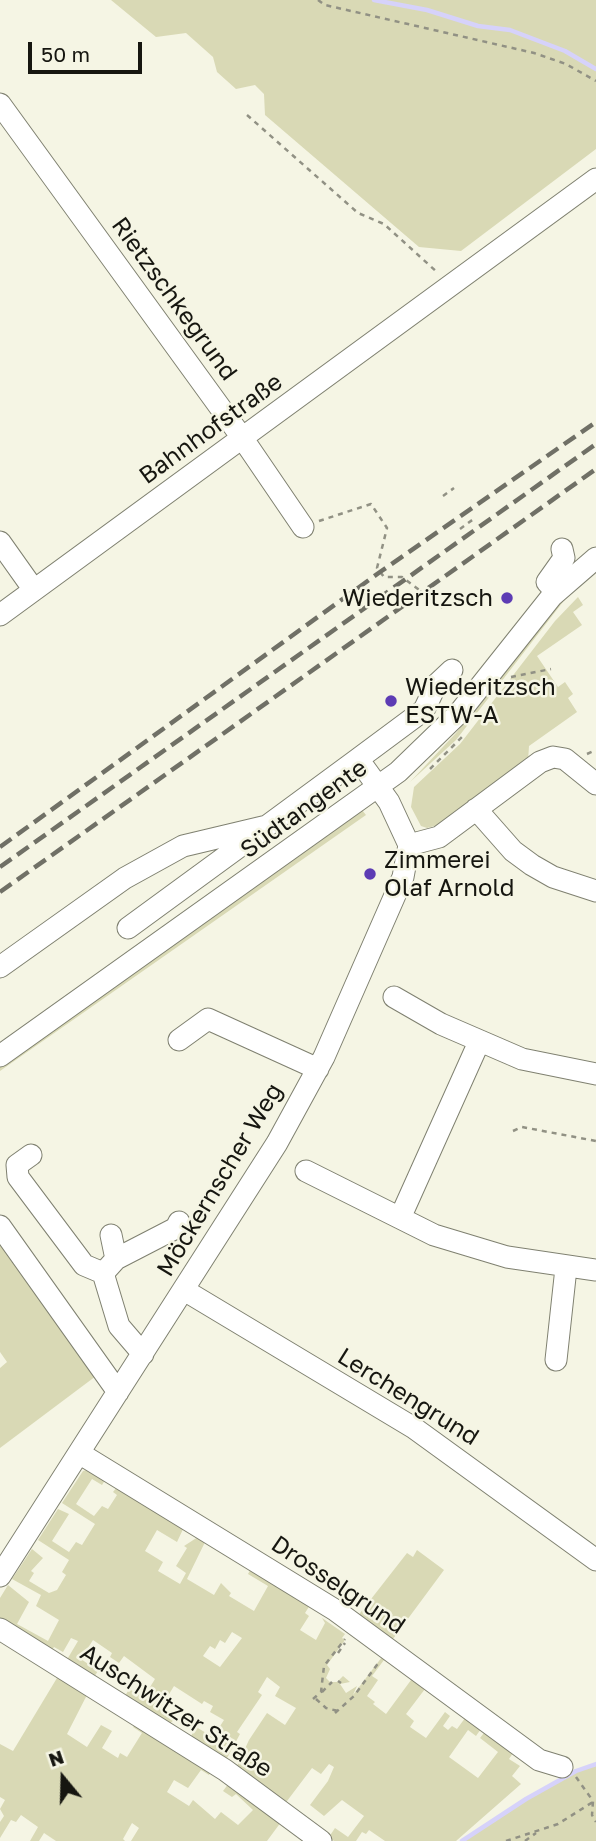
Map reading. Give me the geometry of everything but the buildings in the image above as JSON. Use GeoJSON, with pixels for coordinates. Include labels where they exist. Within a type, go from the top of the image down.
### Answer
{"type":"FeatureCollection","features":[{"type":"Feature","properties":{"kind":"street","name":"Rietzschkegrund"},"geometry":{"type":"LineString","coordinates":[[0,104],[243,439],[303,527]]}},
{"type":"Feature","properties":{"kind":"street","name":"Bahnhofstraße"},"geometry":{"type":"LineString","coordinates":[[0,615],[596,180]]}},
{"type":"Feature","properties":{"kind":"street"},"geometry":{"type":"LineString","coordinates":[[0,542],[34,590]]}},
{"type":"Feature","properties":{"kind":"street"},"geometry":{"type":"LineString","coordinates":[[556,592],[547,582],[564,558],[562,549]]}},
{"type":"Feature","properties":{"kind":"street","name":"Südtangente"},"geometry":{"type":"LineString","coordinates":[[0,1056],[379,788],[441,734],[556,592],[596,558]]}},
{"type":"Feature","properties":{"kind":"street"},"geometry":{"type":"LineString","coordinates":[[128,928],[424,710],[436,685],[452,670]]}},
{"type":"Feature","properties":{"kind":"street"},"geometry":{"type":"LineString","coordinates":[[358,759],[379,788],[409,845],[439,837],[540,762],[553,757],[565,759],[596,784]]}},
{"type":"Feature","properties":{"kind":"street"},"geometry":{"type":"LineString","coordinates":[[476,810],[513,851],[532,865],[553,877],[596,891]]}},
{"type":"Feature","properties":{"kind":"street"},"geometry":{"type":"LineString","coordinates":[[0,967],[125,878],[183,846],[267,826]]}},
{"type":"Feature","properties":{"kind":"street"},"geometry":{"type":"LineString","coordinates":[[153,893],[235,833]]}},
{"type":"Feature","properties":{"kind":"street","name":"Möckernscher Weg"},"geometry":{"type":"LineString","coordinates":[[0,1576],[239,1208],[318,1069],[403,877],[409,845]]}},
{"type":"Feature","properties":{"kind":"street"},"geometry":{"type":"LineString","coordinates":[[394,997],[479,1042],[522,1059],[596,1074]]}},
{"type":"Feature","properties":{"kind":"street"},"geometry":{"type":"LineString","coordinates":[[179,1040],[208,1018],[318,1069]]}},
{"type":"Feature","properties":{"kind":"street"},"geometry":{"type":"LineString","coordinates":[[400,1218],[479,1042]]}},
{"type":"Feature","properties":{"kind":"street"},"geometry":{"type":"LineString","coordinates":[[31,1155],[18,1165],[18,1177],[84,1265],[110,1266],[176,1228],[179,1222]]}},
{"type":"Feature","properties":{"kind":"street"},"geometry":{"type":"LineString","coordinates":[[306,1171],[400,1218],[469,1246],[507,1257],[566,1268],[596,1270]]}},
{"type":"Feature","properties":{"kind":"street"},"geometry":{"type":"LineString","coordinates":[[0,1226],[118,1392]]}},
{"type":"Feature","properties":{"kind":"street"},"geometry":{"type":"LineString","coordinates":[[111,1236],[110,1266],[119,1326],[143,1354]]}},
{"type":"Feature","properties":{"kind":"street"},"geometry":{"type":"LineString","coordinates":[[556,1360],[566,1268]]}},
{"type":"Feature","properties":{"kind":"street","name":"Lerchengrund"},"geometry":{"type":"LineString","coordinates":[[184,1290],[414,1428],[596,1560]]}},
{"type":"Feature","properties":{"kind":"street","name":"Drosselgrund"},"geometry":{"type":"LineString","coordinates":[[79,1453],[335,1610],[539,1760],[568,1771]]}},
{"type":"Feature","properties":{"kind":"street","name":"Auschwitzer Straße"},"geometry":{"type":"LineString","coordinates":[[0,1629],[225,1770],[321,1841]]}},
{"type":"Feature","properties":{"kind":"path"},"geometry":{"type":"LineString","coordinates":[[318,0],[325,5],[534,53],[566,64],[596,81]]}},
{"type":"Feature","properties":{"kind":"path"},"geometry":{"type":"LineString","coordinates":[[247,115],[358,213],[384,224],[451,284]]}},
{"type":"Feature","properties":{"kind":"path"},"geometry":{"type":"LineString","coordinates":[[443,496],[454,488]]}},
{"type":"Feature","properties":{"kind":"path"},"geometry":{"type":"LineString","coordinates":[[303,527],[372,504],[387,528],[377,568],[384,577],[402,577],[443,608]]}},
{"type":"Feature","properties":{"kind":"path"},"geometry":{"type":"LineString","coordinates":[[460,529],[475,518]]}},
{"type":"Feature","properties":{"kind":"path"},"geometry":{"type":"LineString","coordinates":[[508,678],[551,669]]}},
{"type":"Feature","properties":{"kind":"path"},"geometry":{"type":"LineString","coordinates":[[586,755],[596,750]]}},
{"type":"Feature","properties":{"kind":"path"},"geometry":{"type":"LineString","coordinates":[[513,1131],[522,1127],[596,1141]]}},
{"type":"Feature","properties":{"kind":"path"},"geometry":{"type":"LineString","coordinates":[[338,1653],[349,1637]]}},
{"type":"Feature","properties":{"kind":"path"},"geometry":{"type":"LineString","coordinates":[[321,1692],[324,1666],[344,1640]]}},
{"type":"Feature","properties":{"kind":"path"},"geometry":{"type":"LineString","coordinates":[[347,1699],[354,1696],[380,1656]]}},
{"type":"Feature","properties":{"kind":"path"},"geometry":{"type":"LineString","coordinates":[[332,1682],[314,1699],[326,1708],[340,1710]]}},
{"type":"Feature","properties":{"kind":"path"},"geometry":{"type":"LineString","coordinates":[[335,1713],[340,1710],[348,1693]]}},
{"type":"Feature","properties":{"kind":"path"},"geometry":{"type":"LineString","coordinates":[[568,1771],[595,1800]]}},
{"type":"Feature","properties":{"kind":"path"},"geometry":{"type":"LineString","coordinates":[[595,1800],[592,1815],[596,1822]]}},
{"type":"Feature","properties":{"kind":"path"},"geometry":{"type":"LineString","coordinates":[[506,1841],[573,1817],[595,1800]]}},
{"type":"Feature","properties":{"kind":"path"},"geometry":{"type":"LineString","coordinates":[[525,1841],[539,1830]]}},
{"type":"Feature","properties":{"kind":"green space"},"geometry":{"type":"Polygon","coordinates":[[[111,0],[596,0],[596,149],[461,251],[419,247],[265,115],[264,94],[255,85],[236,89],[217,72],[213,57],[186,33],[156,37],[111,0]]]}},
{"type":"Feature","properties":{"kind":"green space"},"geometry":{"type":"Polygon","coordinates":[[[591,575],[566,598],[456,740],[410,782],[456,733],[550,610],[591,575]]]}},
{"type":"Feature","properties":{"kind":"green space"},"geometry":{"type":"Polygon","coordinates":[[[578,597],[583,605],[573,612],[582,625],[537,656],[558,687],[565,682],[573,694],[568,698],[577,712],[529,746],[528,761],[438,825],[427,828],[421,826],[411,807],[414,787],[460,744],[555,621],[578,597]]]}},
{"type":"Feature","properties":{"kind":"green space"},"geometry":{"type":"Polygon","coordinates":[[[362,810],[366,815],[0,1071],[0,1066],[362,810]]]}},
{"type":"Feature","properties":{"kind":"green space"},"geometry":{"type":"Polygon","coordinates":[[[0,1242],[96,1376],[0,1448],[0,1368],[7,1362],[0,1352],[0,1242]]]}},
{"type":"Feature","properties":{"kind":"green space"},"geometry":{"type":"Polygon","coordinates":[[[93,1468],[107,1477],[102,1485],[92,1479],[76,1504],[94,1516],[102,1506],[108,1509],[117,1495],[113,1492],[117,1487],[185,1525],[177,1542],[157,1530],[145,1551],[163,1562],[158,1571],[180,1584],[186,1573],[176,1566],[187,1548],[184,1546],[201,1535],[207,1538],[187,1579],[214,1595],[221,1583],[231,1593],[229,1596],[254,1611],[268,1586],[248,1574],[253,1565],[312,1602],[305,1613],[309,1616],[300,1630],[316,1640],[325,1623],[322,1618],[345,1634],[342,1638],[345,1640],[327,1665],[330,1669],[326,1678],[330,1682],[337,1682],[343,1676],[350,1682],[340,1684],[346,1693],[357,1686],[353,1695],[382,1657],[387,1656],[372,1676],[378,1680],[367,1696],[375,1702],[373,1704],[386,1714],[414,1676],[428,1685],[406,1714],[414,1721],[410,1727],[426,1738],[445,1712],[450,1716],[443,1726],[448,1730],[452,1726],[457,1729],[468,1714],[483,1726],[476,1736],[468,1730],[449,1757],[478,1778],[498,1752],[480,1738],[487,1729],[515,1750],[509,1759],[520,1766],[512,1776],[521,1784],[456,1841],[385,1841],[369,1830],[366,1834],[362,1832],[356,1841],[334,1841],[329,1837],[335,1828],[348,1837],[364,1816],[342,1800],[324,1816],[310,1805],[328,1781],[334,1767],[329,1764],[321,1774],[312,1768],[284,1805],[236,1768],[249,1740],[267,1713],[285,1725],[296,1708],[275,1696],[280,1687],[267,1677],[258,1692],[262,1695],[237,1732],[240,1734],[226,1760],[190,1738],[196,1727],[213,1737],[224,1720],[210,1712],[213,1706],[204,1701],[202,1704],[174,1686],[160,1709],[174,1720],[168,1725],[124,1698],[129,1689],[144,1697],[155,1679],[124,1656],[119,1663],[110,1657],[112,1653],[93,1640],[81,1659],[98,1671],[92,1680],[65,1663],[78,1641],[71,1638],[63,1652],[54,1647],[50,1653],[0,1624],[0,1598],[8,1585],[29,1602],[17,1624],[48,1641],[59,1620],[36,1606],[41,1595],[12,1579],[32,1549],[43,1558],[31,1571],[34,1573],[29,1581],[49,1593],[57,1590],[66,1575],[62,1572],[69,1560],[38,1540],[58,1509],[69,1514],[52,1541],[69,1552],[76,1542],[82,1545],[95,1524],[62,1503],[83,1471],[93,1468]],[[232,1632],[225,1643],[220,1640],[215,1649],[210,1646],[203,1656],[220,1667],[242,1638],[232,1632]]]}},
{"type":"Feature","properties":{"kind":"green space"},"geometry":{"type":"Polygon","coordinates":[[[417,1550],[444,1570],[390,1643],[357,1617],[407,1553],[413,1557],[417,1550]]]}},
{"type":"Feature","properties":{"kind":"green space"},"geometry":{"type":"Polygon","coordinates":[[[60,1673],[89,1691],[67,1734],[87,1747],[101,1725],[112,1731],[102,1748],[118,1758],[120,1753],[127,1757],[142,1733],[133,1727],[138,1720],[214,1767],[209,1775],[201,1770],[188,1788],[174,1780],[167,1792],[189,1806],[193,1800],[215,1819],[221,1812],[238,1825],[253,1810],[236,1794],[232,1797],[223,1791],[232,1779],[284,1818],[267,1841],[131,1841],[139,1828],[132,1823],[123,1839],[125,1841],[56,1841],[44,1833],[39,1841],[30,1841],[38,1827],[21,1815],[16,1822],[11,1820],[0,1838],[0,1822],[4,1816],[0,1809],[5,1800],[0,1797],[0,1744],[13,1751],[60,1673]]]}},
{"type":"Feature","properties":{"kind":"green space"},"geometry":{"type":"Polygon","coordinates":[[[596,1764],[596,1841],[462,1841],[526,1799],[576,1771],[596,1764]]]}},
{"type":"Feature","properties":{"kind":"waterway"},"geometry":{"type":"LineString","coordinates":[[374,0],[427,10],[478,26],[510,30],[565,51],[596,69]]}},
{"type":"Feature","properties":{"kind":"waterway"},"geometry":{"type":"LineString","coordinates":[[462,1841],[526,1799],[576,1771],[596,1764]]}},
{"type":"Feature","properties":{"kind":"railway"},"geometry":{"type":"LineString","coordinates":[[0,847],[380,572],[596,422]]}},
{"type":"Feature","properties":{"kind":"railway"},"geometry":{"type":"LineString","coordinates":[[0,867],[596,444]]}},
{"type":"Feature","properties":{"kind":"railway"},"geometry":{"type":"LineString","coordinates":[[0,892],[596,469]]}},
{"type":"Feature","properties":{"kind":"place","name":"Wiederitzsch"},"geometry":{"type":"Point","coordinates":[507,598]}},
{"type":"Feature","properties":{"kind":"place","name":"Wiederitzsch ESTW-A"},"geometry":{"type":"Point","coordinates":[391,701]}},
{"type":"Feature","properties":{"kind":"place","name":"Zimmerei Olaf Arnold"},"geometry":{"type":"Point","coordinates":[370,874]}}]}
